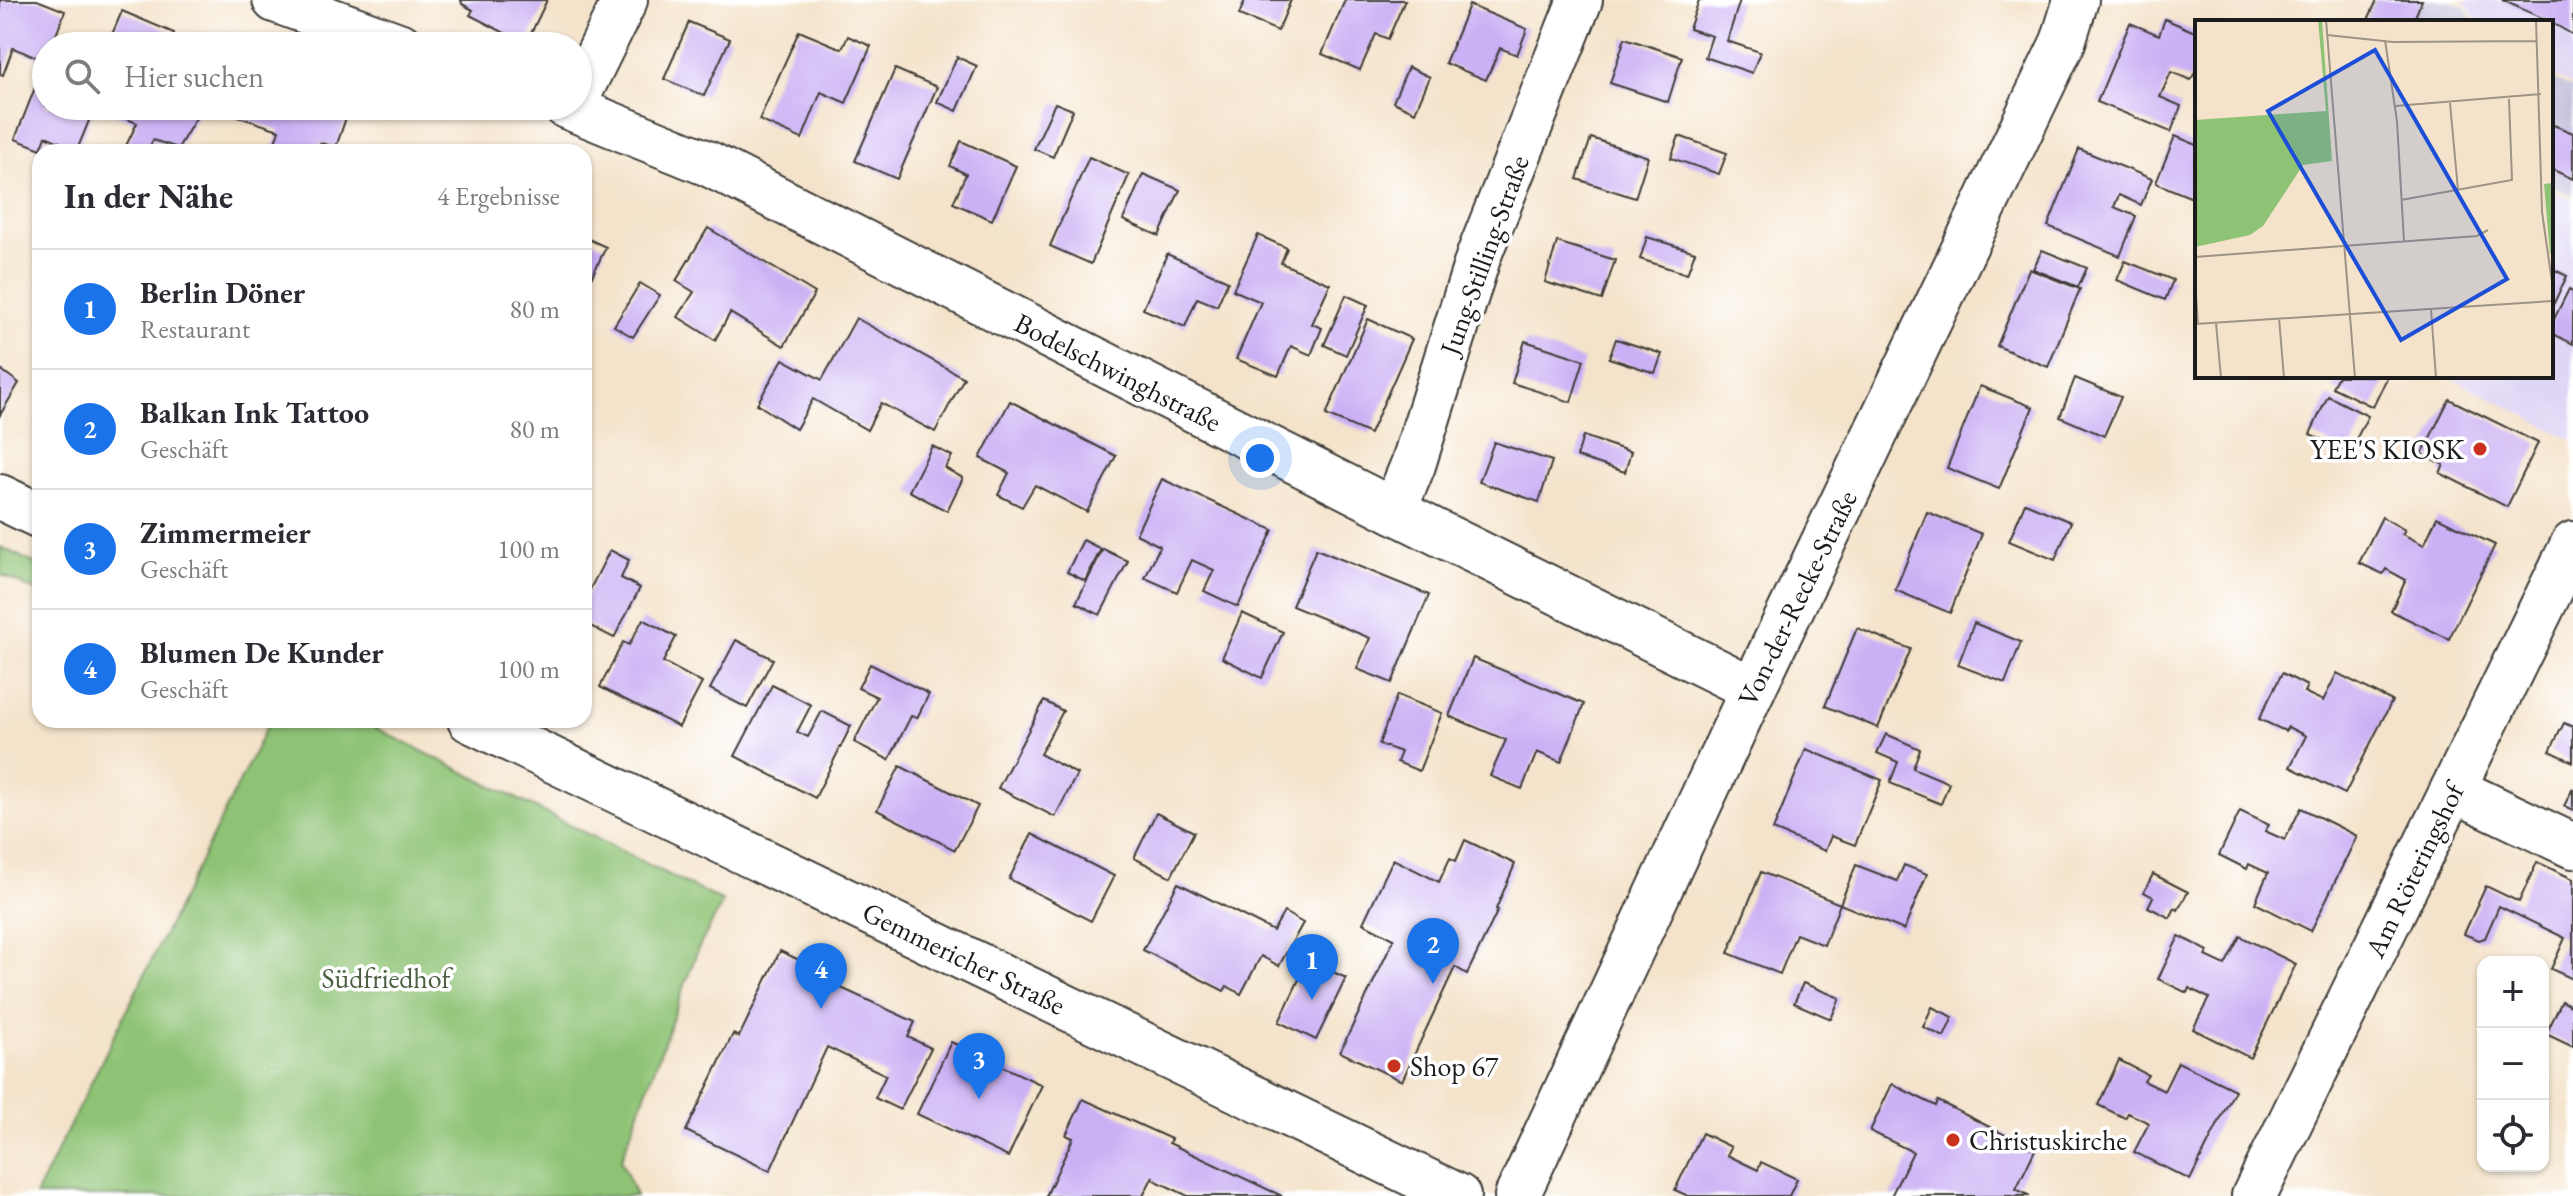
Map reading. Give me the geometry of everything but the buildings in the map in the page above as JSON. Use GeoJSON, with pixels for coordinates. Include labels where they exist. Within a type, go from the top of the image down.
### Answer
{"type":"FeatureCollection","features":[{"type":"Feature","properties":{"kind":"street"},"geometry":{"type":"LineString","coordinates":[[275,0],[363,32]]}},
{"type":"Feature","properties":{"kind":"street"},"geometry":{"type":"LineString","coordinates":[[592,65],[625,0]]}},
{"type":"Feature","properties":{"kind":"street","name":"Jung-Stilling-Straße"},"geometry":{"type":"LineString","coordinates":[[1394,511],[1413,465],[1479,255],[1580,0]]}},
{"type":"Feature","properties":{"kind":"street","name":"Von-der-Recke-Straße"},"geometry":{"type":"LineString","coordinates":[[1517,1196],[1753,689],[2063,42],[2076,0]]}},
{"type":"Feature","properties":{"kind":"street","name":"Bodelschwinghstraße"},"geometry":{"type":"LineString","coordinates":[[592,113],[709,164],[1753,689]]}},
{"type":"Feature","properties":{"kind":"street"},"geometry":{"type":"LineString","coordinates":[[0,497],[32,512]]}},
{"type":"Feature","properties":{"kind":"street","name":"Am Röteringshof"},"geometry":{"type":"LineString","coordinates":[[2254,1196],[2573,544]]}},
{"type":"Feature","properties":{"kind":"street","name":"Gemmericher Straße"},"geometry":{"type":"LineString","coordinates":[[487,728],[1458,1196]]}},
{"type":"Feature","properties":{"kind":"street"},"geometry":{"type":"LineString","coordinates":[[2453,789],[2573,846]]}},
{"type":"Feature","properties":{"kind":"shaded area"},"geometry":{"type":"Polygon","coordinates":[[[2374,0],[2449,0],[2464,7],[2473,20],[2366,20],[2374,0]]]}},
{"type":"Feature","properties":{"kind":"shaded area"},"geometry":{"type":"Polygon","coordinates":[[[2573,0],[2573,85],[2553,76],[2553,20],[2476,20],[2463,1],[2573,0]]]}},
{"type":"Feature","properties":{"kind":"shaded area"},"geometry":{"type":"Polygon","coordinates":[[[2553,80],[2573,88],[2573,195],[2553,187],[2553,80]]]}},
{"type":"Feature","properties":{"kind":"shaded area"},"geometry":{"type":"Polygon","coordinates":[[[2553,192],[2573,200],[2573,440],[2452,378],[2553,378],[2553,192]]]}},
{"type":"Feature","properties":{"kind":"green space"},"geometry":{"type":"Polygon","coordinates":[[[0,547],[32,562],[32,589],[0,574],[0,547]]]}},
{"type":"Feature","properties":{"kind":"green space","name":"Südfriedhof"},"geometry":{"type":"Polygon","coordinates":[[[266,728],[376,728],[723,902],[698,949],[621,1160],[636,1196],[35,1196],[266,728]]]}},
{"type":"Feature","properties":{"kind":"place","name":"YEE'S KIOSK"},"geometry":{"type":"Point","coordinates":[2480,449]}},
{"type":"Feature","properties":{"kind":"place","name":"Balkan Ink Tattoo"},"geometry":{"type":"Point","coordinates":[1433,984]}},
{"type":"Feature","properties":{"kind":"place","name":"Berlin Döner"},"geometry":{"type":"Point","coordinates":[1312,1000]}},
{"type":"Feature","properties":{"kind":"place","name":"Blumen De Kunder"},"geometry":{"type":"Point","coordinates":[821,1009]}},
{"type":"Feature","properties":{"kind":"place","name":"Shop 67"},"geometry":{"type":"Point","coordinates":[1394,1066]}},
{"type":"Feature","properties":{"kind":"place","name":"Zimmermeier"},"geometry":{"type":"Point","coordinates":[979,1099]}},
{"type":"Feature","properties":{"kind":"place","name":"Christuskirche"},"geometry":{"type":"Point","coordinates":[1953,1140]}}]}
